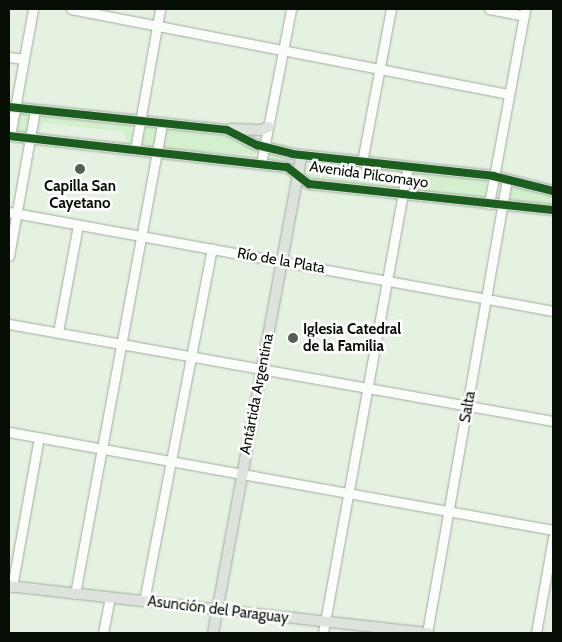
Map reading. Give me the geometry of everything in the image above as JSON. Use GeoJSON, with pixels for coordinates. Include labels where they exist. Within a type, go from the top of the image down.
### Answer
{"type":"FeatureCollection","features":[{"type":"Feature","properties":{"kind":"main road","name":"Avenida Pilcomayo"},"geometry":{"type":"LineString","coordinates":[[11,107],[225,130],[264,147],[302,155],[493,176],[553,191]]}},
{"type":"Feature","properties":{"kind":"main road"},"geometry":{"type":"LineString","coordinates":[[225,130],[261,130],[268,127]]}},
{"type":"Feature","properties":{"kind":"main road","name":"Avenida Pilcomayo"},"geometry":{"type":"LineString","coordinates":[[10,136],[290,168],[310,184],[553,210]]}},
{"type":"Feature","properties":{"kind":"main road","name":"Antártida Argentina"},"geometry":{"type":"LineString","coordinates":[[213,633],[302,155]]}},
{"type":"Feature","properties":{"kind":"main road","name":"Asunción del Paraguay"},"geometry":{"type":"LineString","coordinates":[[10,587],[427,633]]}},
{"type":"Feature","properties":{"kind":"street"},"geometry":{"type":"LineString","coordinates":[[10,136],[11,107],[33,9]]}},
{"type":"Feature","properties":{"kind":"street"},"geometry":{"type":"LineString","coordinates":[[71,9],[509,94]]}},
{"type":"Feature","properties":{"kind":"street"},"geometry":{"type":"LineString","coordinates":[[135,150],[138,120],[160,9]]}},
{"type":"Feature","properties":{"kind":"street"},"geometry":{"type":"LineString","coordinates":[[261,164],[291,9]]}},
{"type":"Feature","properties":{"kind":"street"},"geometry":{"type":"LineString","coordinates":[[362,162],[391,9]]}},
{"type":"Feature","properties":{"kind":"street"},"geometry":{"type":"LineString","coordinates":[[489,9],[524,12],[489,204]]}},
{"type":"Feature","properties":{"kind":"street"},"geometry":{"type":"LineString","coordinates":[[9,57],[23,59]]}},
{"type":"Feature","properties":{"kind":"street"},"geometry":{"type":"LineString","coordinates":[[9,256],[13,212],[31,139],[36,110]]}},
{"type":"Feature","properties":{"kind":"street"},"geometry":{"type":"LineString","coordinates":[[75,594],[162,123]]}},
{"type":"Feature","properties":{"kind":"street"},"geometry":{"type":"LineString","coordinates":[[323,633],[405,195],[408,167]]}},
{"type":"Feature","properties":{"kind":"street","name":"Salta"},"geometry":{"type":"LineString","coordinates":[[427,633],[488,299],[507,180]]}},
{"type":"Feature","properties":{"kind":"street","name":"Río de la Plata"},"geometry":{"type":"LineString","coordinates":[[13,212],[553,311]]}},
{"type":"Feature","properties":{"kind":"street"},"geometry":{"type":"LineString","coordinates":[[58,332],[78,225]]}},
{"type":"Feature","properties":{"kind":"street"},"geometry":{"type":"LineString","coordinates":[[144,601],[212,249]]}},
{"type":"Feature","properties":{"kind":"street"},"geometry":{"type":"LineString","coordinates":[[9,324],[553,421]]}},
{"type":"Feature","properties":{"kind":"street"},"geometry":{"type":"LineString","coordinates":[[9,432],[553,530]]}},
{"type":"Feature","properties":{"kind":"street"},"geometry":{"type":"LineString","coordinates":[[10,587],[40,437]]}},
{"type":"Feature","properties":{"kind":"street"},"geometry":{"type":"LineString","coordinates":[[536,633],[553,538]]}},
{"type":"Feature","properties":{"kind":"street"},"geometry":{"type":"LineString","coordinates":[[103,633],[110,598]]}},
{"type":"Feature","properties":{"kind":"green space"},"geometry":{"type":"Polygon","coordinates":[[[22,114],[28,117],[31,123],[28,129],[22,132],[16,129],[13,123],[16,117],[22,114]]]}},
{"type":"Feature","properties":{"kind":"green space"},"geometry":{"type":"Polygon","coordinates":[[[39,115],[132,125],[132,142],[126,144],[125,132],[43,123],[39,134],[39,115]]]}},
{"type":"Feature","properties":{"kind":"green space"},"geometry":{"type":"Polygon","coordinates":[[[145,127],[153,127],[158,132],[156,143],[145,145],[140,140],[140,132],[145,127]]]}},
{"type":"Feature","properties":{"kind":"green space"},"geometry":{"type":"Polygon","coordinates":[[[166,128],[224,134],[239,139],[257,153],[254,155],[166,149],[163,147],[166,128]]]}},
{"type":"Feature","properties":{"kind":"green space"},"geometry":{"type":"Polygon","coordinates":[[[270,155],[288,159],[290,160],[270,160],[270,155]]]}},
{"type":"Feature","properties":{"kind":"green space"},"geometry":{"type":"Polygon","coordinates":[[[309,164],[401,171],[401,188],[315,179],[304,172],[309,164]]]}},
{"type":"Feature","properties":{"kind":"green space"},"geometry":{"type":"Polygon","coordinates":[[[413,172],[487,180],[485,198],[411,190],[413,172]]]}},
{"type":"Feature","properties":{"kind":"green space"},"geometry":{"type":"Polygon","coordinates":[[[512,186],[553,196],[553,206],[509,201],[512,186]]]}},
{"type":"Feature","properties":{"kind":"cycle path"},"geometry":{"type":"LineString","coordinates":[[9,107],[227,130],[257,145],[292,154],[493,176],[553,191]]}},
{"type":"Feature","properties":{"kind":"cycle path"},"geometry":{"type":"LineString","coordinates":[[9,136],[287,167],[309,184],[553,210]]}},
{"type":"Feature","properties":{"kind":"place","name":"Capilla San Cayetano"},"geometry":{"type":"Point","coordinates":[80,169]}},
{"type":"Feature","properties":{"kind":"place","name":"Iglesia Catedral de la Familia"},"geometry":{"type":"Point","coordinates":[293,338]}}]}
